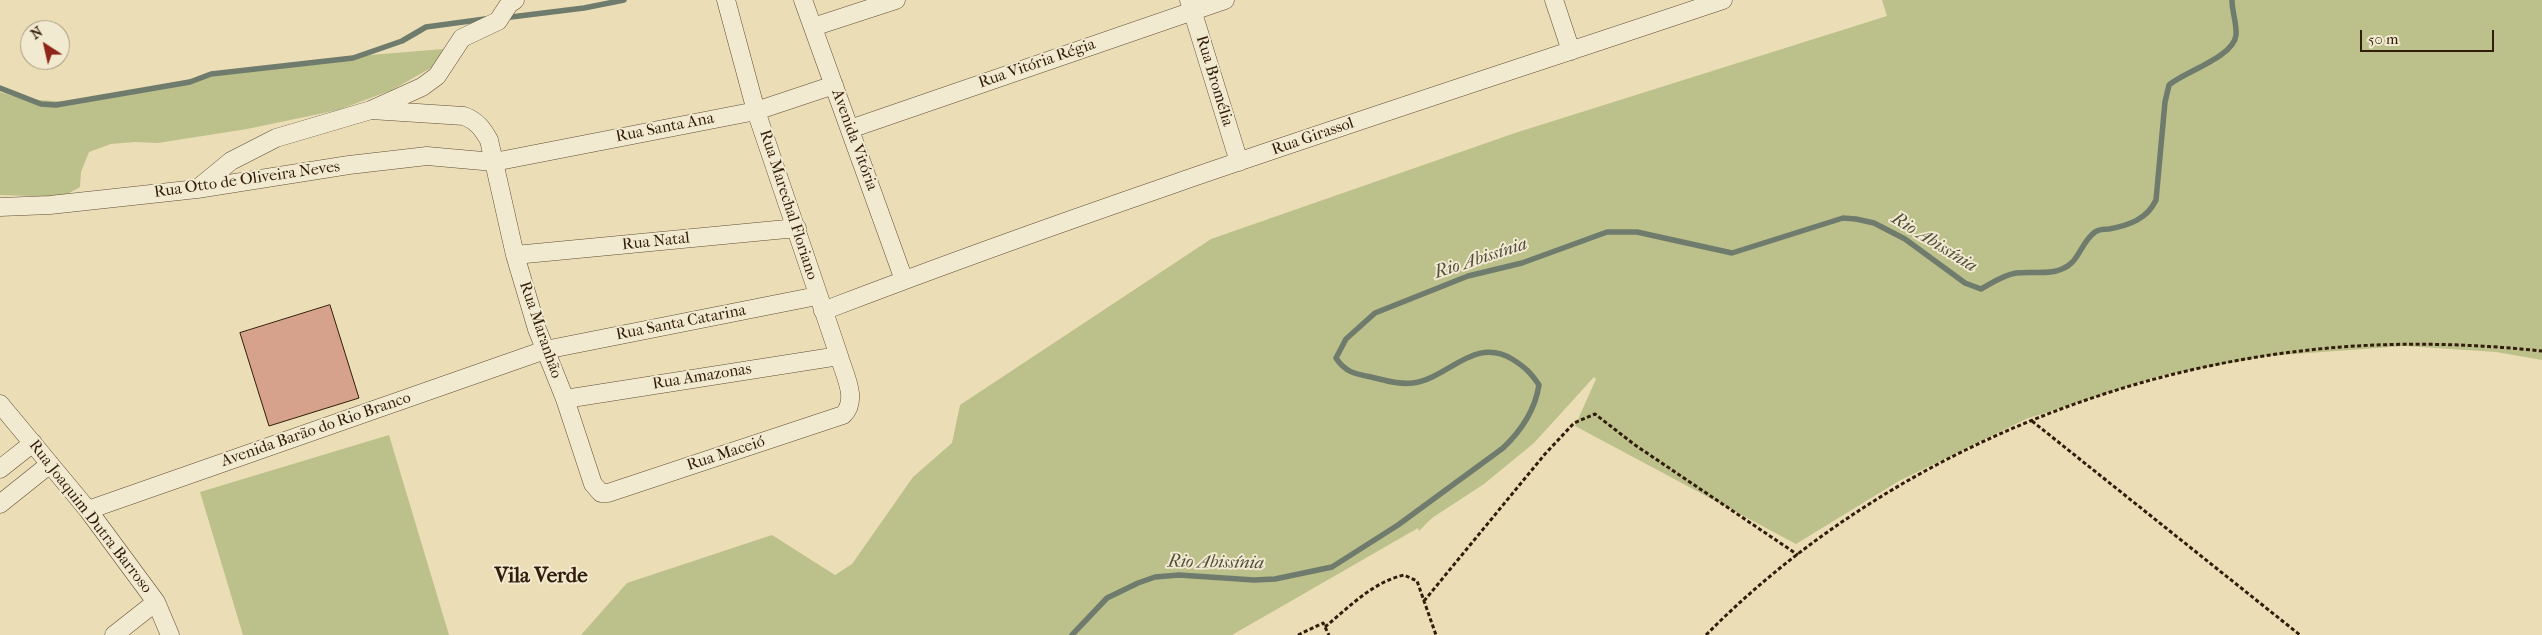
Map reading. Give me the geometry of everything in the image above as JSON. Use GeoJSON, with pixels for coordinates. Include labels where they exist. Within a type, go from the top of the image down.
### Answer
{"type":"FeatureCollection","features":[{"type":"Feature","properties":{"kind":"street"},"geometry":{"type":"LineString","coordinates":[[197,189],[231,161],[276,138],[371,110],[422,87],[437,76],[462,38],[498,21],[509,4],[515,0]]}},
{"type":"Feature","properties":{"kind":"street","name":"Rua Marechal Floriano"},"geometry":{"type":"LineString","coordinates":[[726,0],[756,110],[839,356],[850,394],[848,410]]}},
{"type":"Feature","properties":{"kind":"street","name":"Avenida Vitória"},"geometry":{"type":"LineString","coordinates":[[803,0],[904,280]]}},
{"type":"Feature","properties":{"kind":"street"},"geometry":{"type":"LineString","coordinates":[[812,27],[896,0]]}},
{"type":"Feature","properties":{"kind":"street","name":"Rua Vitória Régia"},"geometry":{"type":"LineString","coordinates":[[850,129],[1190,5],[1225,0]]}},
{"type":"Feature","properties":{"kind":"street"},"geometry":{"type":"LineString","coordinates":[[1554,0],[1571,51]]}},
{"type":"Feature","properties":{"kind":"street","name":"Rua Girassol"},"geometry":{"type":"LineString","coordinates":[[904,280],[1239,162],[1723,0]]}},
{"type":"Feature","properties":{"kind":"street","name":"Rua Bromélia"},"geometry":{"type":"LineString","coordinates":[[1190,5],[1239,162]]}},
{"type":"Feature","properties":{"kind":"street","name":"Rua Santa Ana"},"geometry":{"type":"LineString","coordinates":[[494,162],[756,110],[834,85]]}},
{"type":"Feature","properties":{"kind":"street","name":"Rua Maranhão"},"geometry":{"type":"LineString","coordinates":[[371,110],[464,116],[474,120],[482,128],[489,140],[515,255],[545,350],[565,398],[593,484],[601,492]]}},
{"type":"Feature","properties":{"kind":"street","name":"Rua Otto de Oliveira Neves"},"geometry":{"type":"LineString","coordinates":[[0,207],[50,205],[197,189],[349,165],[427,156],[494,162]]}},
{"type":"Feature","properties":{"kind":"street","name":"Rua Natal"},"geometry":{"type":"LineString","coordinates":[[515,255],[797,228]]}},
{"type":"Feature","properties":{"kind":"street","name":"Rua Santa Catarina"},"geometry":{"type":"LineString","coordinates":[[545,350],[820,303],[904,280]]}},
{"type":"Feature","properties":{"kind":"street","name":"Avenida Barão do Rio Branco"},"geometry":{"type":"LineString","coordinates":[[88,510],[545,350]]}},
{"type":"Feature","properties":{"kind":"street","name":"Rua Amazonas"},"geometry":{"type":"LineString","coordinates":[[565,398],[839,356]]}},
{"type":"Feature","properties":{"kind":"street","name":"Rua Joaquim Dutra Barroso"},"geometry":{"type":"LineString","coordinates":[[0,404],[88,510],[156,602],[170,635]]}},
{"type":"Feature","properties":{"kind":"street","name":"Rua Maceió"},"geometry":{"type":"LineString","coordinates":[[601,492],[608,493],[842,415],[848,410]]}},
{"type":"Feature","properties":{"kind":"street"},"geometry":{"type":"LineString","coordinates":[[0,469],[33,443]]}},
{"type":"Feature","properties":{"kind":"street"},"geometry":{"type":"LineString","coordinates":[[0,504],[50,464]]}},
{"type":"Feature","properties":{"kind":"street"},"geometry":{"type":"LineString","coordinates":[[114,635],[156,602]]}},
{"type":"Feature","properties":{"kind":"path"},"geometry":{"type":"LineString","coordinates":[[1706,635],[1752,592],[1798,555],[1838,526],[1922,474],[1978,445],[2032,421],[2112,392],[2181,372],[2287,352],[2395,344],[2448,344],[2542,351]]}},
{"type":"Feature","properties":{"kind":"path"},"geometry":{"type":"LineString","coordinates":[[1424,601],[1545,454],[1574,423],[1595,414],[1635,445],[1798,555]]}},
{"type":"Feature","properties":{"kind":"path"},"geometry":{"type":"LineString","coordinates":[[2032,421],[2300,635]]}},
{"type":"Feature","properties":{"kind":"path"},"geometry":{"type":"LineString","coordinates":[[1325,627],[1373,589],[1390,578],[1404,574],[1416,581],[1436,635]]}},
{"type":"Feature","properties":{"kind":"path"},"geometry":{"type":"LineString","coordinates":[[1298,635],[1323,623],[1329,635]]}},
{"type":"Feature","properties":{"kind":"green space"},"geometry":{"type":"Polygon","coordinates":[[[1882,0],[2542,0],[2542,360],[2496,352],[2405,346],[2267,356],[2160,376],[2026,419],[1899,481],[1796,544],[1575,426],[1596,379],[1594,377],[1534,443],[1484,484],[1432,518],[1419,531],[1418,528],[1232,635],[581,635],[627,583],[772,535],[835,575],[852,564],[913,477],[952,443],[960,405],[1211,239],[1515,133],[1887,16],[1882,0]]]}},
{"type":"Feature","properties":{"kind":"green space"},"geometry":{"type":"Polygon","coordinates":[[[444,49],[443,61],[392,90],[338,110],[247,129],[158,143],[111,144],[89,152],[81,172],[80,187],[62,197],[0,195],[0,92],[22,99],[70,102],[212,75],[370,55],[444,49]]]}},
{"type":"Feature","properties":{"kind":"green space"},"geometry":{"type":"Polygon","coordinates":[[[389,435],[449,635],[243,635],[200,492],[389,435]]]}},
{"type":"Feature","properties":{"kind":"building"},"geometry":{"type":"Polygon","coordinates":[[[330,305],[359,398],[269,426],[240,333],[330,305]]]}},
{"type":"Feature","properties":{"kind":"waterway"},"geometry":{"type":"LineString","coordinates":[[511,17],[584,8],[624,0]]}},
{"type":"Feature","properties":{"kind":"waterway","name":"Rio Abissínia"},"geometry":{"type":"LineString","coordinates":[[1072,635],[1107,598],[1155,577],[1179,575],[1254,580],[1275,579],[1332,567],[1398,525],[1503,448],[1526,420],[1534,403],[1539,385],[1527,370],[1512,359],[1498,353],[1486,352],[1473,355],[1426,380],[1402,383],[1355,373],[1343,366],[1336,358],[1346,339],[1375,313],[1468,276],[1522,263],[1607,232],[1637,232],[1732,253],[1843,218],[1874,223],[1905,239],[1965,283],[1981,289],[2011,274],[2051,272],[2068,266],[2095,232],[2131,223],[2143,216],[2152,207],[2156,200],[2165,102],[2169,85],[2218,57],[2233,43],[2236,31],[2232,0]]}},
{"type":"Feature","properties":{"kind":"waterway"},"geometry":{"type":"LineString","coordinates":[[0,88],[41,104],[56,105],[190,82],[211,74],[353,58],[402,41],[426,27],[485,19]]}},
{"type":"Feature","properties":{"kind":"district","name":"Vila Verde"},"geometry":{"type":"Point","coordinates":[541,577]}}]}
